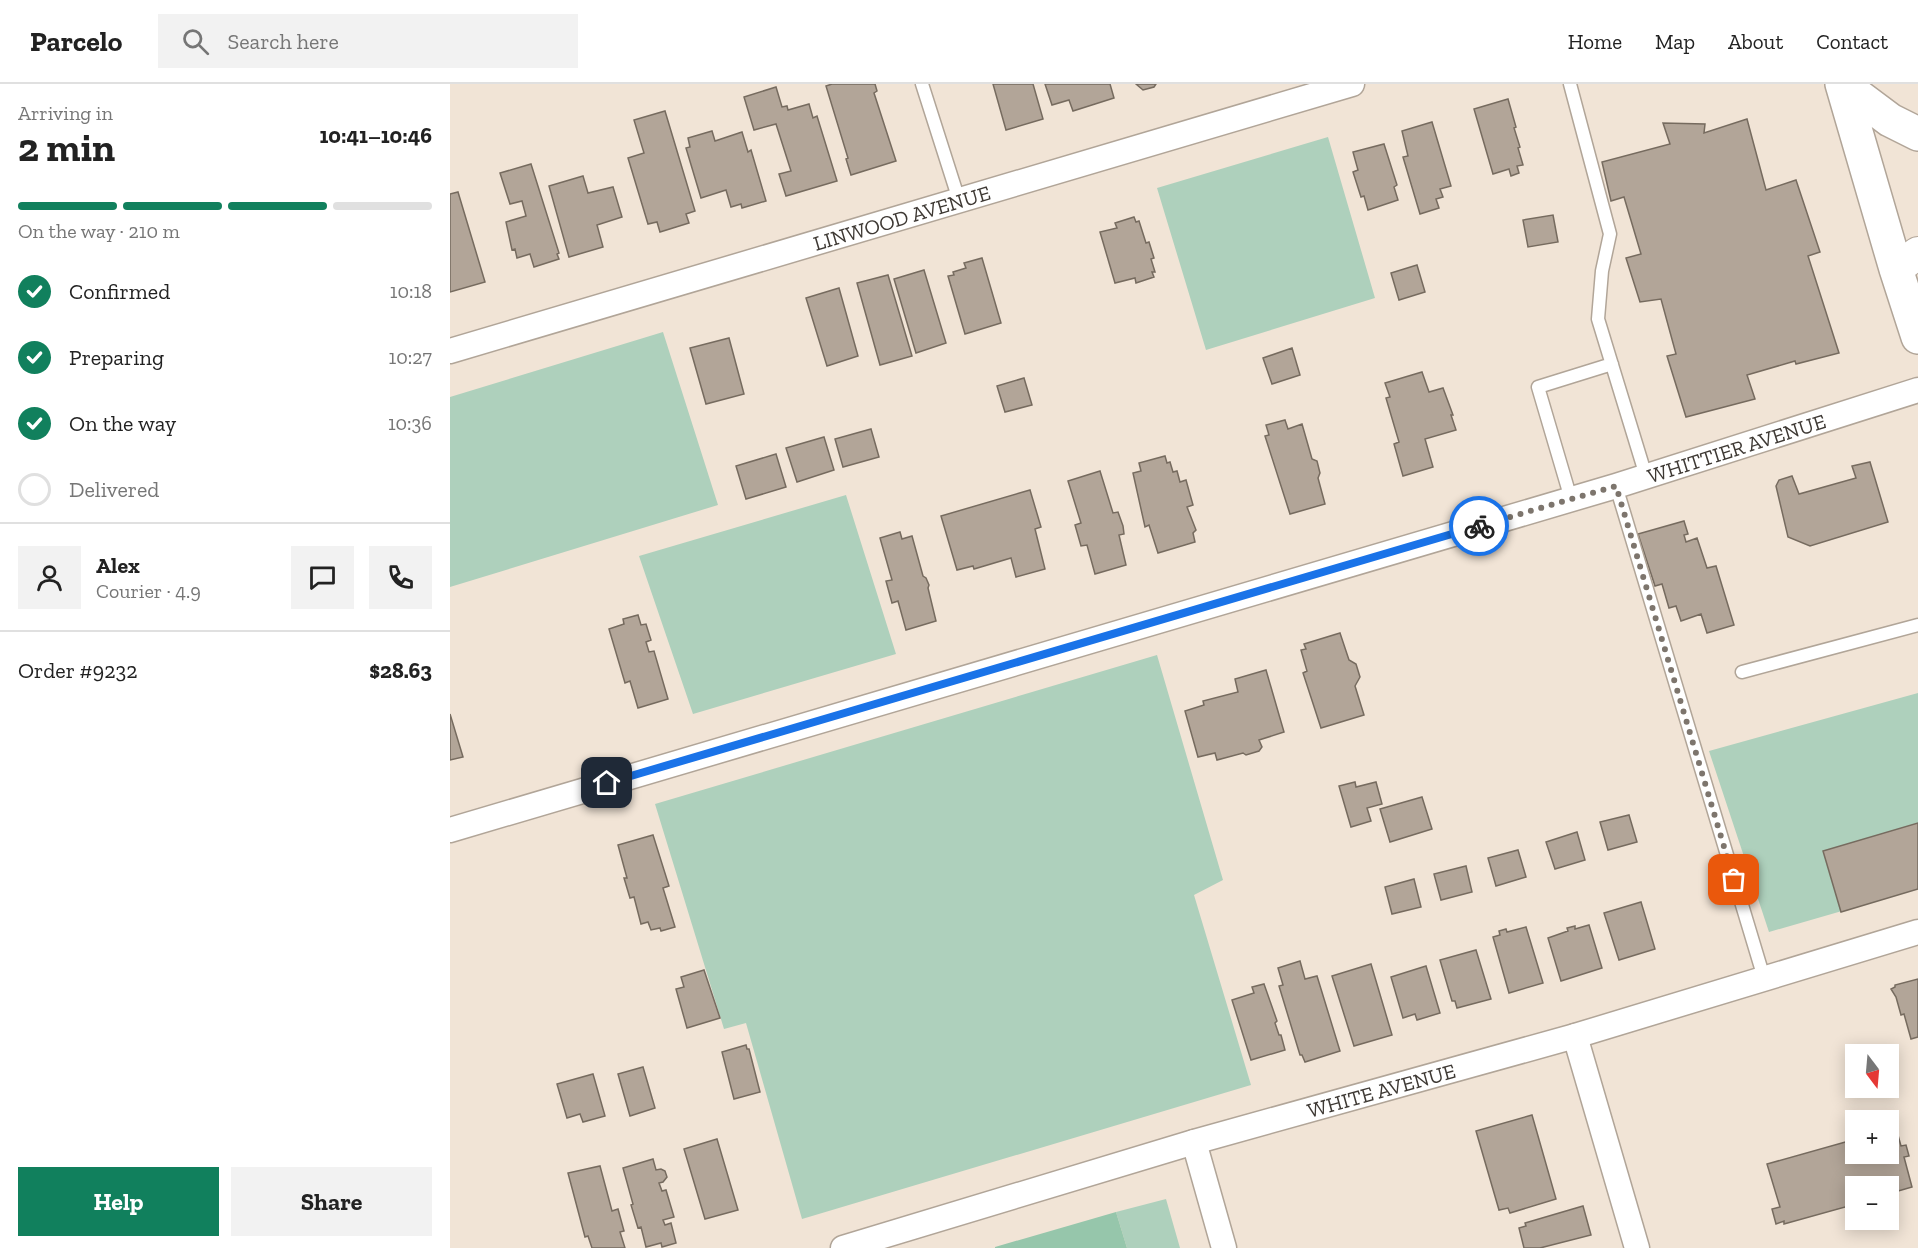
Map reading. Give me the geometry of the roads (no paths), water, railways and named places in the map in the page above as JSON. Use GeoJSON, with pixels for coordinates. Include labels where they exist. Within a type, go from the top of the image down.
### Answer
{"type":"FeatureCollection","features":[{"type":"Feature","properties":{"kind":"main road"},"geometry":{"type":"LineString","coordinates":[[1842,84],[1890,120],[1918,134]]}},
{"type":"Feature","properties":{"kind":"main road"},"geometry":{"type":"LineString","coordinates":[[1842,84],[1907,261],[1918,337]]}},
{"type":"Feature","properties":{"kind":"street","name":"LINWOOD AVENUE"},"geometry":{"type":"LineString","coordinates":[[450,351],[1352,84]]}},
{"type":"Feature","properties":{"kind":"street","name":"WHITTIER AVENUE"},"geometry":{"type":"LineString","coordinates":[[450,830],[1616,486],[1918,390]]}},
{"type":"Feature","properties":{"kind":"street","name":"WHITE AVENUE"},"geometry":{"type":"LineString","coordinates":[[843,1248],[1194,1142],[1575,1036],[1918,932]]}},
{"type":"Feature","properties":{"kind":"street"},"geometry":{"type":"LineString","coordinates":[[1575,1036],[1637,1248]]}},
{"type":"Feature","properties":{"kind":"street"},"geometry":{"type":"LineString","coordinates":[[1194,1142],[1224,1248]]}},
{"type":"Feature","properties":{"kind":"lane"},"geometry":{"type":"LineString","coordinates":[[922,84],[958,200]]}},
{"type":"Feature","properties":{"kind":"lane"},"geometry":{"type":"LineString","coordinates":[[1570,84],[1610,234],[1602,271],[1598,319],[1646,476]]}},
{"type":"Feature","properties":{"kind":"lane"},"geometry":{"type":"LineString","coordinates":[[1570,499],[1538,387],[1612,364]]}},
{"type":"Feature","properties":{"kind":"lane"},"geometry":{"type":"LineString","coordinates":[[1616,486],[1764,978]]}},
{"type":"Feature","properties":{"kind":"lane"},"geometry":{"type":"LineString","coordinates":[[1742,672],[1918,625]]}}]}
